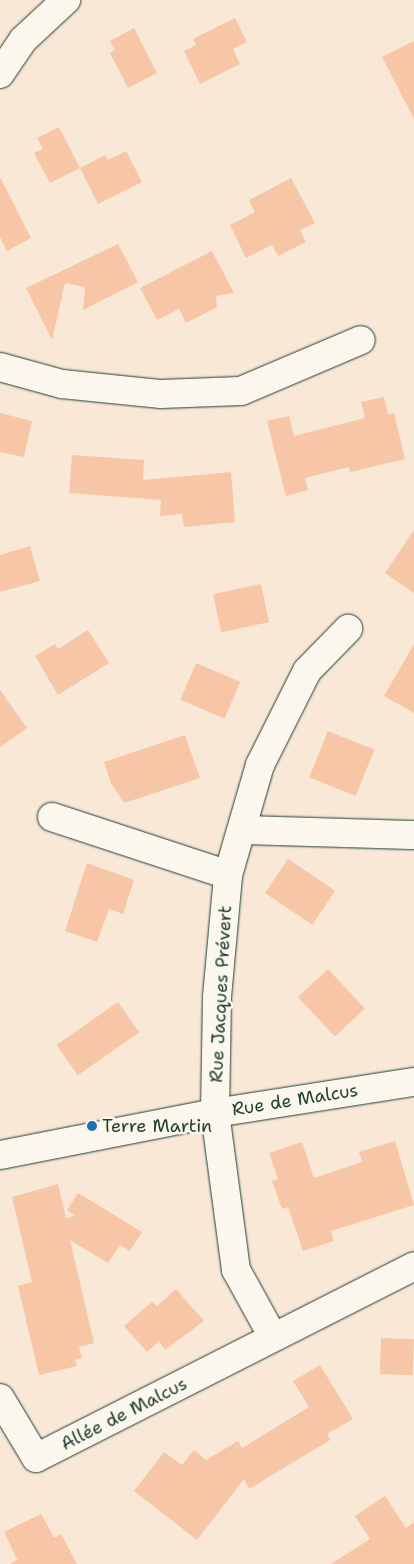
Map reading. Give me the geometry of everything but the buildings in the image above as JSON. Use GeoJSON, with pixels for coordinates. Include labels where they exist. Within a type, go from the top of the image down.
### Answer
{"type":"FeatureCollection","features":[{"type":"Feature","properties":{"kind":"street"},"geometry":{"type":"LineString","coordinates":[[0,74],[23,40],[66,0]]}},
{"type":"Feature","properties":{"kind":"street"},"geometry":{"type":"LineString","coordinates":[[0,367],[62,384],[161,394],[241,391],[361,340]]}},
{"type":"Feature","properties":{"kind":"street","name":"Rue Jacques Prévert"},"geometry":{"type":"LineString","coordinates":[[215,1113],[218,997],[228,875],[260,765],[307,671],[348,629]]}},
{"type":"Feature","properties":{"kind":"street"},"geometry":{"type":"LineString","coordinates":[[52,817],[228,875]]}},
{"type":"Feature","properties":{"kind":"street"},"geometry":{"type":"LineString","coordinates":[[242,830],[414,836]]}},
{"type":"Feature","properties":{"kind":"street","name":"Rue de Malcus"},"geometry":{"type":"LineString","coordinates":[[0,1155],[215,1113],[414,1082]]}},
{"type":"Feature","properties":{"kind":"street"},"geometry":{"type":"LineString","coordinates":[[215,1113],[236,1270],[274,1337]]}},
{"type":"Feature","properties":{"kind":"street","name":"Allée de Malcus"},"geometry":{"type":"LineString","coordinates":[[0,1398],[36,1458],[414,1266]]}},
{"type":"Feature","properties":{"kind":"place","name":"Terre Martin"},"geometry":{"type":"Point","coordinates":[92,1126]}}]}
